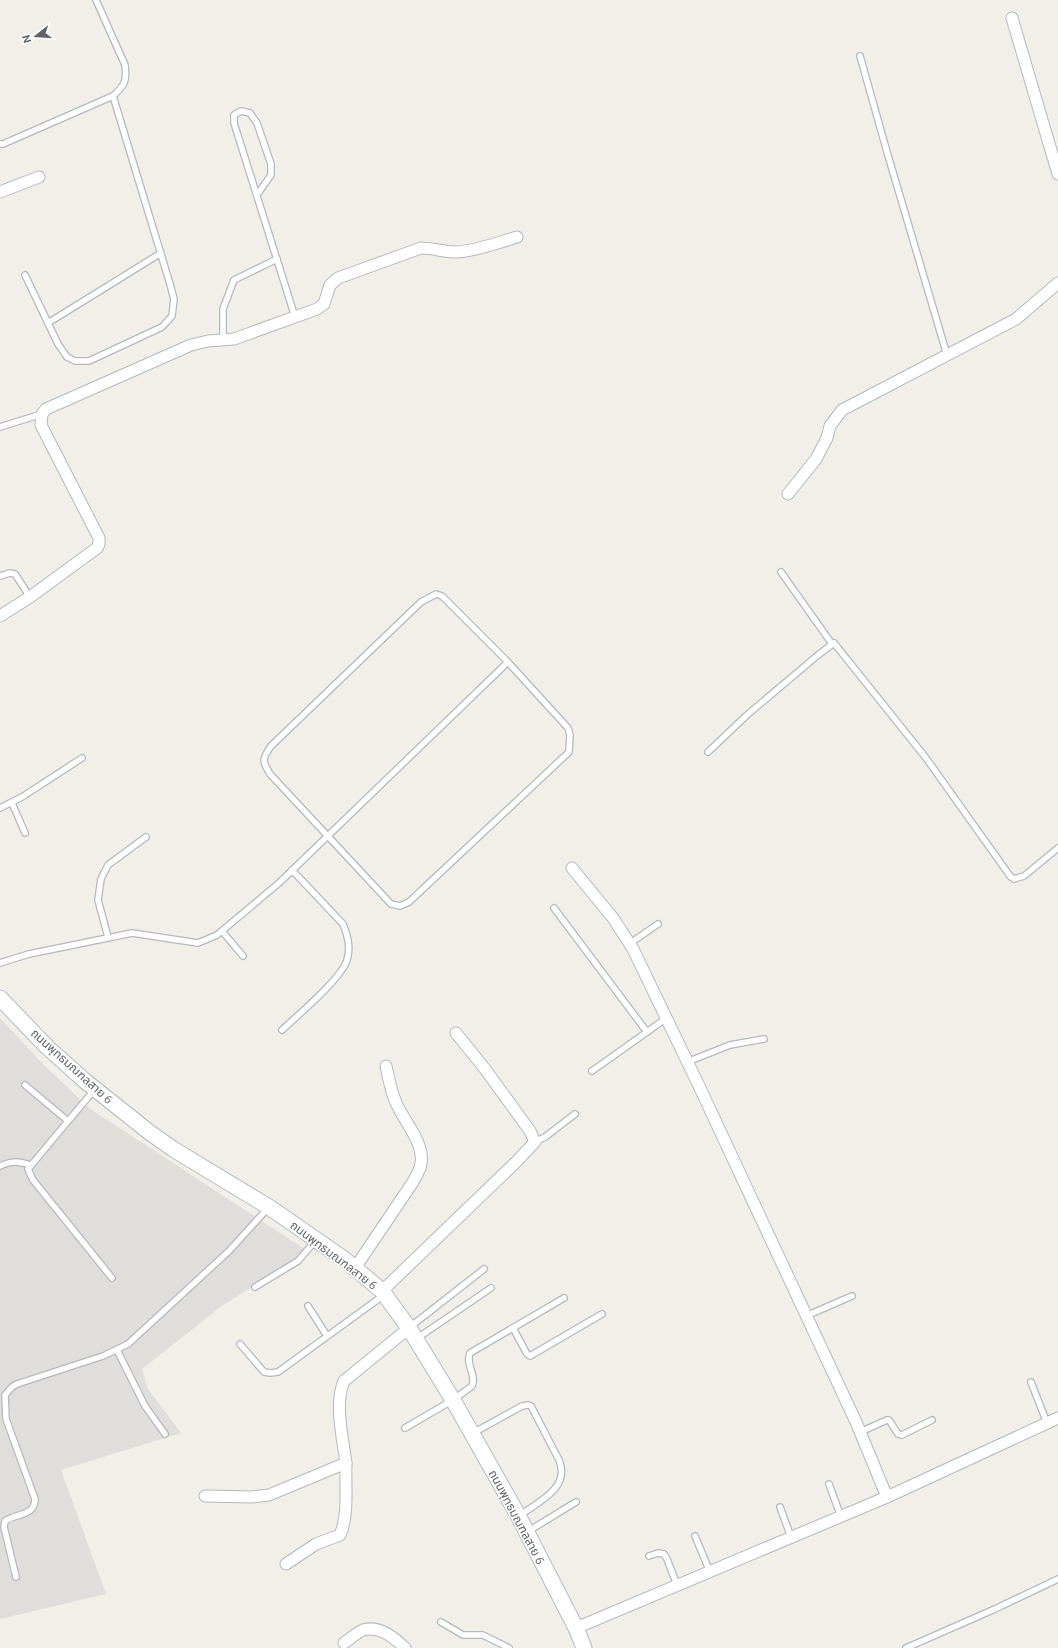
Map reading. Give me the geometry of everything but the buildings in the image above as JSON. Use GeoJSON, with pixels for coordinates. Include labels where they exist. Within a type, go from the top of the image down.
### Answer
{"type":"FeatureCollection","features":[{"type":"Feature","properties":{"kind":"main road","name":"ถนนพุทธมณฑลสาย 6"},"geometry":{"type":"LineString","coordinates":[[0,998],[47,1047],[95,1089],[149,1132],[173,1149],[269,1207],[317,1240],[350,1263],[383,1293],[413,1334],[453,1400],[519,1517],[576,1628],[584,1648]]}},
{"type":"Feature","properties":{"kind":"street"},"geometry":{"type":"LineString","coordinates":[[1012,18],[1058,174]]}},
{"type":"Feature","properties":{"kind":"street"},"geometry":{"type":"LineString","coordinates":[[0,192],[38,178]]}},
{"type":"Feature","properties":{"kind":"street"},"geometry":{"type":"LineString","coordinates":[[0,616],[30,597],[97,548],[99,544],[98,538],[41,426],[42,414],[46,409],[191,345],[208,341],[223,341],[234,338],[317,309],[324,304],[330,285],[338,278],[421,248],[434,248],[443,251],[458,252],[517,237]]}},
{"type":"Feature","properties":{"kind":"street"},"geometry":{"type":"LineString","coordinates":[[788,494],[816,459],[827,438],[830,426],[842,410],[1016,319],[1058,283]]}},
{"type":"Feature","properties":{"kind":"street"},"geometry":{"type":"LineString","coordinates":[[572,868],[613,918],[629,944],[687,1062],[806,1316],[860,1432],[887,1497]]}},
{"type":"Feature","properties":{"kind":"street"},"geometry":{"type":"LineString","coordinates":[[383,1293],[535,1142],[532,1133],[485,1069],[456,1033]]}},
{"type":"Feature","properties":{"kind":"street"},"geometry":{"type":"LineString","coordinates":[[350,1263],[414,1182],[420,1167],[421,1152],[417,1141],[397,1105],[386,1066]]}},
{"type":"Feature","properties":{"kind":"street"},"geometry":{"type":"LineString","coordinates":[[286,1564],[316,1544],[340,1534],[343,1528],[345,1517],[346,1463],[339,1402],[340,1390],[344,1381],[363,1365],[413,1334]]}},
{"type":"Feature","properties":{"kind":"street"},"geometry":{"type":"LineString","coordinates":[[576,1628],[887,1497],[1058,1418]]}},
{"type":"Feature","properties":{"kind":"street"},"geometry":{"type":"LineString","coordinates":[[205,1496],[252,1497],[269,1495],[346,1463]]}},
{"type":"Feature","properties":{"kind":"street"},"geometry":{"type":"LineString","coordinates":[[344,1643],[363,1630],[371,1629],[389,1635],[406,1648]]}},
{"type":"Feature","properties":{"kind":"lane"},"geometry":{"type":"LineString","coordinates":[[0,144],[113,96],[123,87],[126,76],[125,65],[96,0]]}},
{"type":"Feature","properties":{"kind":"lane"},"geometry":{"type":"LineString","coordinates":[[860,56],[947,356]]}},
{"type":"Feature","properties":{"kind":"lane"},"geometry":{"type":"LineString","coordinates":[[25,275],[58,344],[67,357],[75,361],[89,361],[162,327],[172,316],[174,299],[113,96]]}},
{"type":"Feature","properties":{"kind":"lane"},"geometry":{"type":"LineString","coordinates":[[257,195],[272,175],[271,164],[257,123],[250,114],[241,111],[234,115],[234,123],[295,316]]}},
{"type":"Feature","properties":{"kind":"lane"},"geometry":{"type":"LineString","coordinates":[[48,323],[161,253]]}},
{"type":"Feature","properties":{"kind":"lane"},"geometry":{"type":"LineString","coordinates":[[223,341],[223,309],[234,280],[277,258]]}},
{"type":"Feature","properties":{"kind":"lane"},"geometry":{"type":"LineString","coordinates":[[0,427],[42,414]]}},
{"type":"Feature","properties":{"kind":"lane"},"geometry":{"type":"LineString","coordinates":[[781,572],[832,644],[834,643],[838,646],[926,758],[1010,876],[1014,879],[1024,876],[1058,848]]}},
{"type":"Feature","properties":{"kind":"lane"},"geometry":{"type":"LineString","coordinates":[[0,576],[10,573],[15,574],[30,597]]}},
{"type":"Feature","properties":{"kind":"lane"},"geometry":{"type":"LineString","coordinates":[[436,594],[442,596],[508,662],[568,728],[570,735],[569,752],[405,905],[400,906],[391,904],[270,774],[264,764],[264,756],[271,746],[421,602],[436,594]]}},
{"type":"Feature","properties":{"kind":"lane"},"geometry":{"type":"LineString","coordinates":[[708,752],[747,716],[832,644]]}},
{"type":"Feature","properties":{"kind":"lane"},"geometry":{"type":"LineString","coordinates":[[0,963],[29,954],[108,937],[138,934],[198,943],[217,935],[292,870],[508,662]]}},
{"type":"Feature","properties":{"kind":"lane"},"geometry":{"type":"LineString","coordinates":[[0,808],[12,803],[82,758]]}},
{"type":"Feature","properties":{"kind":"lane"},"geometry":{"type":"LineString","coordinates":[[12,803],[25,833]]}},
{"type":"Feature","properties":{"kind":"lane"},"geometry":{"type":"LineString","coordinates":[[108,937],[98,900],[101,879],[108,865],[146,836]]}},
{"type":"Feature","properties":{"kind":"lane"},"geometry":{"type":"LineString","coordinates":[[282,1030],[338,976],[347,962],[349,948],[347,934],[343,924],[292,870]]}},
{"type":"Feature","properties":{"kind":"lane"},"geometry":{"type":"LineString","coordinates":[[554,908],[647,1032]]}},
{"type":"Feature","properties":{"kind":"lane"},"geometry":{"type":"LineString","coordinates":[[629,944],[658,924]]}},
{"type":"Feature","properties":{"kind":"lane"},"geometry":{"type":"LineString","coordinates":[[222,931],[243,956]]}},
{"type":"Feature","properties":{"kind":"lane"},"geometry":{"type":"LineString","coordinates":[[592,1071],[665,1019]]}},
{"type":"Feature","properties":{"kind":"lane"},"geometry":{"type":"LineString","coordinates":[[687,1062],[730,1045],[764,1039]]}},
{"type":"Feature","properties":{"kind":"lane"},"geometry":{"type":"LineString","coordinates":[[25,1085],[68,1121]]}},
{"type":"Feature","properties":{"kind":"lane"},"geometry":{"type":"LineString","coordinates":[[95,1089],[30,1165],[28,1170],[33,1180],[112,1278]]}},
{"type":"Feature","properties":{"kind":"lane"},"geometry":{"type":"LineString","coordinates":[[535,1142],[545,1138],[575,1114]]}},
{"type":"Feature","properties":{"kind":"lane"},"geometry":{"type":"LineString","coordinates":[[0,1166],[9,1162],[19,1162],[30,1165]]}},
{"type":"Feature","properties":{"kind":"lane"},"geometry":{"type":"LineString","coordinates":[[16,1577],[4,1526],[5,1521],[10,1517],[31,1511],[35,1506],[35,1499],[6,1419],[5,1395],[17,1384],[117,1350],[128,1344],[228,1251],[269,1207]]}},
{"type":"Feature","properties":{"kind":"lane"},"geometry":{"type":"LineString","coordinates":[[255,1287],[298,1261],[317,1240]]}},
{"type":"Feature","properties":{"kind":"lane"},"geometry":{"type":"LineString","coordinates":[[413,1334],[484,1269]]}},
{"type":"Feature","properties":{"kind":"lane"},"geometry":{"type":"LineString","coordinates":[[413,1334],[491,1288]]}},
{"type":"Feature","properties":{"kind":"lane"},"geometry":{"type":"LineString","coordinates":[[240,1344],[264,1372],[278,1372],[383,1293]]}},
{"type":"Feature","properties":{"kind":"lane"},"geometry":{"type":"LineString","coordinates":[[806,1316],[852,1296]]}},
{"type":"Feature","properties":{"kind":"lane"},"geometry":{"type":"LineString","coordinates":[[405,1428],[453,1400],[472,1386],[474,1383],[468,1362],[470,1353],[564,1298]]}},
{"type":"Feature","properties":{"kind":"lane"},"geometry":{"type":"LineString","coordinates":[[308,1306],[327,1336]]}},
{"type":"Feature","properties":{"kind":"lane"},"geometry":{"type":"LineString","coordinates":[[513,1328],[527,1354],[530,1356],[602,1314]]}},
{"type":"Feature","properties":{"kind":"lane"},"geometry":{"type":"LineString","coordinates":[[117,1350],[145,1406],[165,1434]]}},
{"type":"Feature","properties":{"kind":"lane"},"geometry":{"type":"LineString","coordinates":[[1031,1382],[1047,1423]]}},
{"type":"Feature","properties":{"kind":"lane"},"geometry":{"type":"LineString","coordinates":[[472,1434],[522,1406],[531,1406],[559,1460],[562,1469],[562,1476],[560,1483],[554,1491],[519,1517]]}},
{"type":"Feature","properties":{"kind":"lane"},"geometry":{"type":"LineString","coordinates":[[860,1432],[889,1420],[898,1434],[902,1435],[932,1420]]}},
{"type":"Feature","properties":{"kind":"lane"},"geometry":{"type":"LineString","coordinates":[[830,1484],[841,1517]]}},
{"type":"Feature","properties":{"kind":"lane"},"geometry":{"type":"LineString","coordinates":[[527,1533],[576,1502]]}},
{"type":"Feature","properties":{"kind":"lane"},"geometry":{"type":"LineString","coordinates":[[780,1507],[791,1538]]}},
{"type":"Feature","properties":{"kind":"lane"},"geometry":{"type":"LineString","coordinates":[[695,1536],[710,1572]]}},
{"type":"Feature","properties":{"kind":"lane"},"geometry":{"type":"LineString","coordinates":[[649,1556],[658,1553],[664,1554],[677,1586]]}},
{"type":"Feature","properties":{"kind":"lane"},"geometry":{"type":"LineString","coordinates":[[906,1648],[969,1621],[1058,1579]]}},
{"type":"Feature","properties":{"kind":"lane"},"geometry":{"type":"LineString","coordinates":[[441,1622],[463,1635],[483,1635],[509,1648]]}},
{"type":"Feature","properties":{"kind":"shaded area"},"geometry":{"type":"Polygon","coordinates":[[[0,1018],[41,1062],[89,1108],[309,1252],[223,1305],[142,1369],[148,1389],[181,1433],[61,1470],[106,1594],[0,1619],[0,1018]]]}}]}
